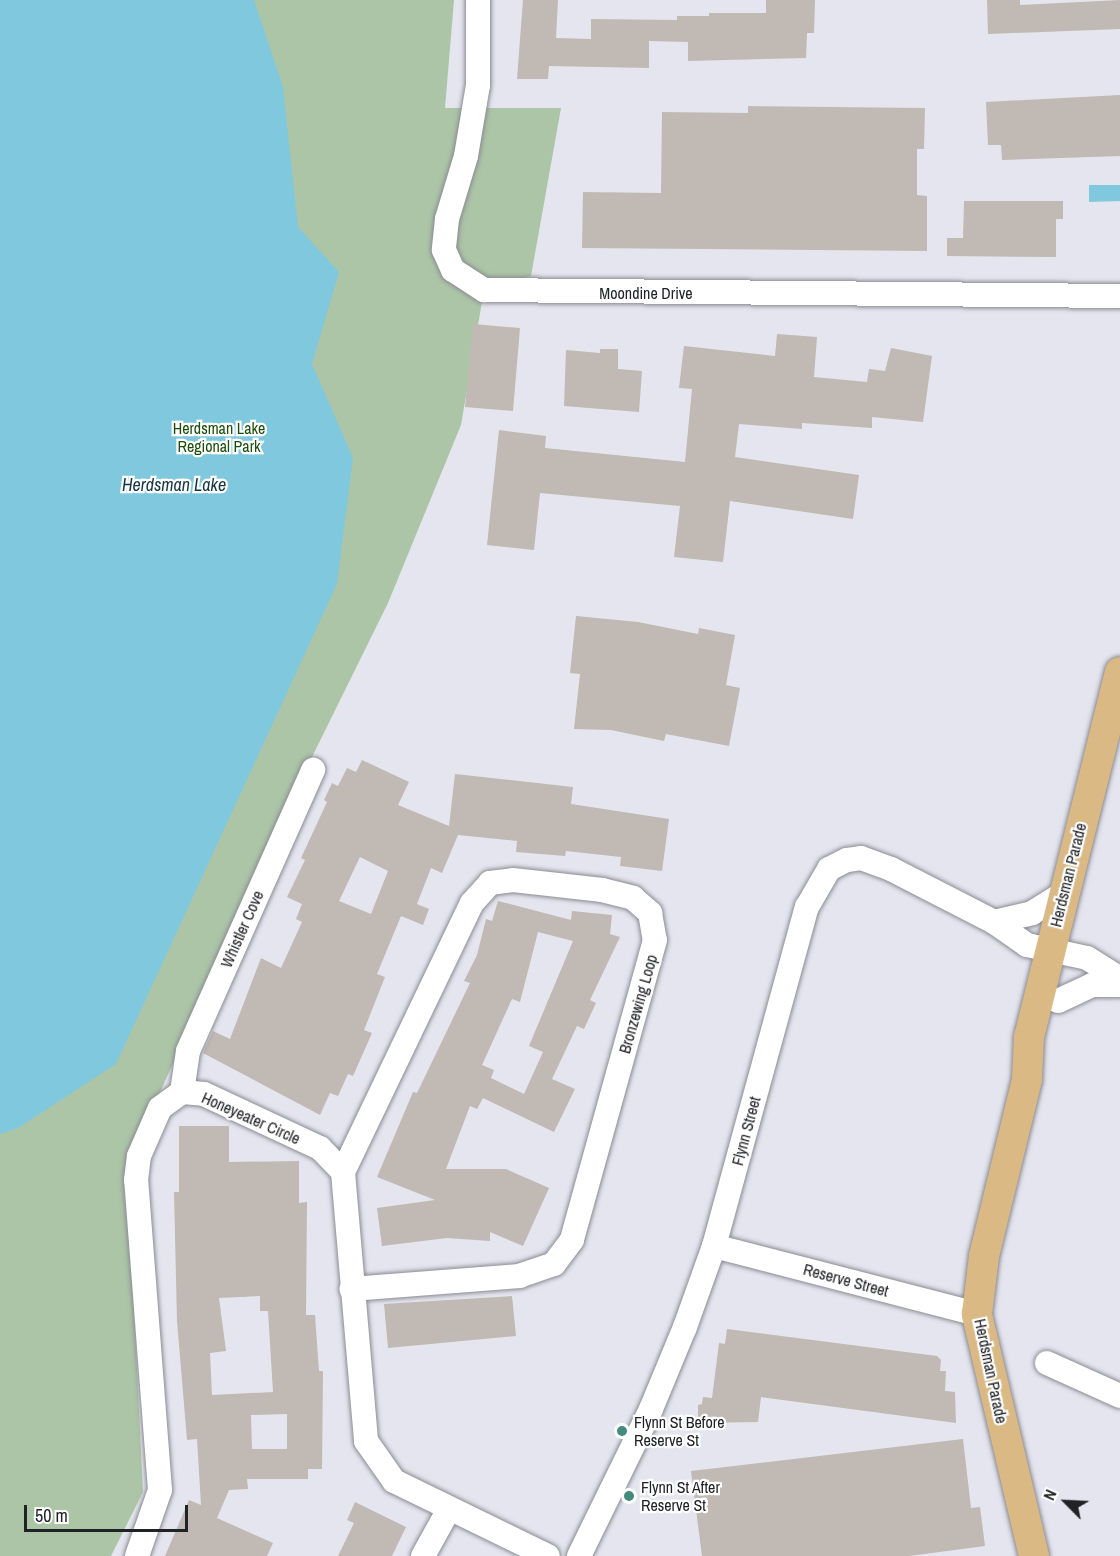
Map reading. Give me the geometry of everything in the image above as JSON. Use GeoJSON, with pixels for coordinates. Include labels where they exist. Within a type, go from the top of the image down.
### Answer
{"type":"FeatureCollection","features":[{"type":"Feature","properties":{"kind":"main road","name":"Herdsman Parade"},"geometry":{"type":"LineString","coordinates":[[1027,1079],[1047,1041],[1058,1001],[1063,894],[1120,672]]}},
{"type":"Feature","properties":{"kind":"main road","name":"Herdsman Parade"},"geometry":{"type":"LineString","coordinates":[[1034,1556],[977,1314],[984,1256],[1027,1079],[1029,1037],[1059,953],[1120,748]]}},
{"type":"Feature","properties":{"kind":"street","name":"Moondine Drive"},"geometry":{"type":"LineString","coordinates":[[478,0],[478,86],[466,156],[447,219],[444,250],[453,270],[484,290],[1120,296]]}},
{"type":"Feature","properties":{"kind":"street","name":"Whistler Cove"},"geometry":{"type":"LineString","coordinates":[[182,1092],[188,1051],[313,770]]}},
{"type":"Feature","properties":{"kind":"street","name":"Flynn Street"},"geometry":{"type":"LineString","coordinates":[[579,1556],[651,1409],[714,1246],[807,907],[829,869],[847,860],[861,858],[994,922],[1027,945],[1087,958],[1120,979]]}},
{"type":"Feature","properties":{"kind":"street","name":"Bronzewing Loop"},"geometry":{"type":"LineString","coordinates":[[343,1172],[472,903],[490,883],[513,880],[602,890],[633,898],[650,913],[656,940],[572,1240],[554,1264],[520,1276],[352,1289]]}},
{"type":"Feature","properties":{"kind":"street"},"geometry":{"type":"LineString","coordinates":[[994,922],[1032,913],[1063,894]]}},
{"type":"Feature","properties":{"kind":"street"},"geometry":{"type":"LineString","coordinates":[[1058,1001],[1092,985],[1120,985]]}},
{"type":"Feature","properties":{"kind":"street","name":"Honeyeater Circle"},"geometry":{"type":"LineString","coordinates":[[137,1556],[160,1490],[136,1180],[139,1156],[160,1108],[182,1092],[204,1094],[320,1148],[343,1172]]}},
{"type":"Feature","properties":{"kind":"street"},"geometry":{"type":"LineString","coordinates":[[343,1172],[366,1441],[394,1481],[548,1556]]}},
{"type":"Feature","properties":{"kind":"street","name":"Reserve Street"},"geometry":{"type":"LineString","coordinates":[[714,1246],[977,1314]]}},
{"type":"Feature","properties":{"kind":"street"},"geometry":{"type":"LineString","coordinates":[[1047,1363],[1120,1396]]}},
{"type":"Feature","properties":{"kind":"street"},"geometry":{"type":"LineString","coordinates":[[423,1556],[448,1509]]}},
{"type":"Feature","properties":{"kind":"green space","name":"Herdsman Lake"},"geometry":{"type":"Polygon","coordinates":[[[0,0],[454,0],[445,108],[561,108],[531,276],[484,290],[461,425],[388,603],[312,757],[127,1165],[143,1492],[111,1556],[0,1556],[0,0]]]}},
{"type":"Feature","properties":{"kind":"water","name":"Herdsman Lake"},"geometry":{"type":"Polygon","coordinates":[[[0,0],[254,0],[283,87],[298,227],[339,272],[312,364],[353,458],[337,584],[116,1064],[18,1128],[0,1134],[0,0]]]}},
{"type":"Feature","properties":{"kind":"water"},"geometry":{"type":"Polygon","coordinates":[[[1089,185],[1120,185],[1120,201],[1089,202],[1089,185]]]}},
{"type":"Feature","properties":{"kind":"building"},"geometry":{"type":"Polygon","coordinates":[[[523,0],[558,0],[556,38],[591,39],[591,19],[677,20],[677,16],[709,16],[709,13],[766,13],[766,0],[815,0],[814,33],[807,33],[806,58],[688,61],[688,42],[649,41],[649,68],[549,66],[548,79],[517,79],[523,0]]]}},
{"type":"Feature","properties":{"kind":"building"},"geometry":{"type":"Polygon","coordinates":[[[987,0],[1020,0],[1020,5],[1120,0],[1120,29],[988,34],[987,0]]]}},
{"type":"Feature","properties":{"kind":"building"},"geometry":{"type":"Polygon","coordinates":[[[1120,95],[1120,156],[1002,160],[1001,145],[988,145],[986,102],[1120,95]]]}},
{"type":"Feature","properties":{"kind":"building"},"geometry":{"type":"Polygon","coordinates":[[[748,106],[925,108],[924,149],[917,149],[917,195],[927,196],[927,251],[582,248],[583,192],[661,193],[662,112],[748,113],[748,106]]]}},
{"type":"Feature","properties":{"kind":"building"},"geometry":{"type":"Polygon","coordinates":[[[964,201],[1063,201],[1063,219],[1056,219],[1056,257],[947,256],[947,238],[963,238],[964,201]]]}},
{"type":"Feature","properties":{"kind":"building"},"geometry":{"type":"Polygon","coordinates":[[[473,324],[520,328],[513,411],[465,407],[473,324]]]}},
{"type":"Feature","properties":{"kind":"building"},"geometry":{"type":"Polygon","coordinates":[[[777,334],[817,337],[814,377],[867,382],[869,369],[885,371],[891,348],[932,356],[923,422],[872,417],[872,428],[802,423],[802,429],[739,424],[735,457],[859,475],[853,519],[730,501],[723,562],[674,557],[680,506],[540,493],[534,550],[487,545],[499,430],[546,436],[545,448],[685,462],[692,389],[679,388],[684,346],[775,356],[777,334]]]}},
{"type":"Feature","properties":{"kind":"building"},"geometry":{"type":"Polygon","coordinates":[[[600,349],[618,349],[618,369],[642,371],[639,412],[564,406],[566,350],[600,353],[600,349]]]}},
{"type":"Feature","properties":{"kind":"building"},"geometry":{"type":"Polygon","coordinates":[[[576,616],[638,622],[698,634],[699,628],[735,635],[726,685],[740,688],[729,746],[666,734],[664,741],[611,730],[574,729],[580,674],[570,673],[576,616]]]}},
{"type":"Feature","properties":{"kind":"building"},"geometry":{"type":"Polygon","coordinates":[[[362,760],[409,782],[398,805],[449,826],[455,774],[573,787],[571,804],[669,819],[662,871],[620,866],[621,857],[566,851],[565,856],[516,852],[517,841],[458,835],[442,873],[431,868],[417,904],[429,909],[423,925],[401,916],[377,974],[385,977],[364,1030],[372,1033],[353,1076],[348,1074],[338,1096],[330,1093],[320,1115],[203,1053],[213,1031],[230,1039],[261,958],[281,968],[302,922],[296,919],[302,904],[287,897],[305,860],[301,858],[327,802],[324,800],[332,783],[338,786],[347,768],[356,772],[362,760]],[[360,857],[339,901],[371,914],[388,871],[360,857]]]}},
{"type":"Feature","properties":{"kind":"building"},"geometry":{"type":"Polygon","coordinates":[[[498,901],[571,920],[572,911],[612,915],[610,934],[620,937],[590,1000],[596,1003],[584,1029],[577,1026],[552,1079],[575,1089],[554,1132],[483,1098],[477,1109],[470,1106],[446,1169],[506,1169],[549,1188],[523,1246],[490,1232],[490,1241],[447,1238],[382,1246],[377,1208],[435,1200],[377,1177],[413,1092],[417,1093],[470,983],[464,981],[477,955],[486,919],[492,921],[498,901]],[[538,932],[520,1002],[512,999],[482,1065],[494,1070],[491,1078],[524,1094],[543,1052],[529,1046],[573,941],[538,932]]]}},
{"type":"Feature","properties":{"kind":"building"},"geometry":{"type":"Polygon","coordinates":[[[179,1126],[229,1126],[229,1162],[299,1161],[299,1203],[307,1202],[306,1315],[315,1315],[319,1371],[323,1371],[322,1469],[308,1469],[308,1479],[247,1479],[248,1489],[229,1490],[217,1518],[273,1543],[267,1556],[165,1556],[189,1500],[201,1505],[197,1439],[187,1440],[177,1321],[174,1192],[179,1192],[179,1126]],[[260,1296],[219,1298],[226,1351],[210,1353],[212,1395],[273,1392],[268,1311],[260,1311],[260,1296]],[[287,1414],[251,1415],[252,1449],[287,1449],[287,1414]]]}},
{"type":"Feature","properties":{"kind":"building"},"geometry":{"type":"Polygon","coordinates":[[[512,1296],[516,1336],[388,1348],[384,1304],[512,1296]]]}},
{"type":"Feature","properties":{"kind":"building"},"geometry":{"type":"Polygon","coordinates":[[[727,1329],[937,1356],[941,1360],[940,1371],[946,1371],[945,1391],[955,1392],[956,1423],[761,1397],[758,1422],[698,1423],[698,1405],[702,1404],[703,1397],[712,1398],[719,1343],[725,1344],[727,1329]]]}},
{"type":"Feature","properties":{"kind":"building"},"geometry":{"type":"Polygon","coordinates":[[[963,1439],[971,1508],[980,1507],[985,1546],[909,1556],[702,1556],[691,1471],[963,1439]]]}},
{"type":"Feature","properties":{"kind":"building"},"geometry":{"type":"Polygon","coordinates":[[[355,1502],[406,1527],[392,1556],[338,1556],[354,1523],[347,1520],[355,1502]]]}},
{"type":"Feature","properties":{"kind":"place","name":"Flynn St Before Reserve St"},"geometry":{"type":"Point","coordinates":[622,1431]}},
{"type":"Feature","properties":{"kind":"place","name":"Flynn St After Reserve St"},"geometry":{"type":"Point","coordinates":[629,1496]}},
{"type":"Feature","properties":{"kind":"park label","name":"Herdsman Lake Regional Park"},"geometry":{"type":"Point","coordinates":[219,437]}}]}
